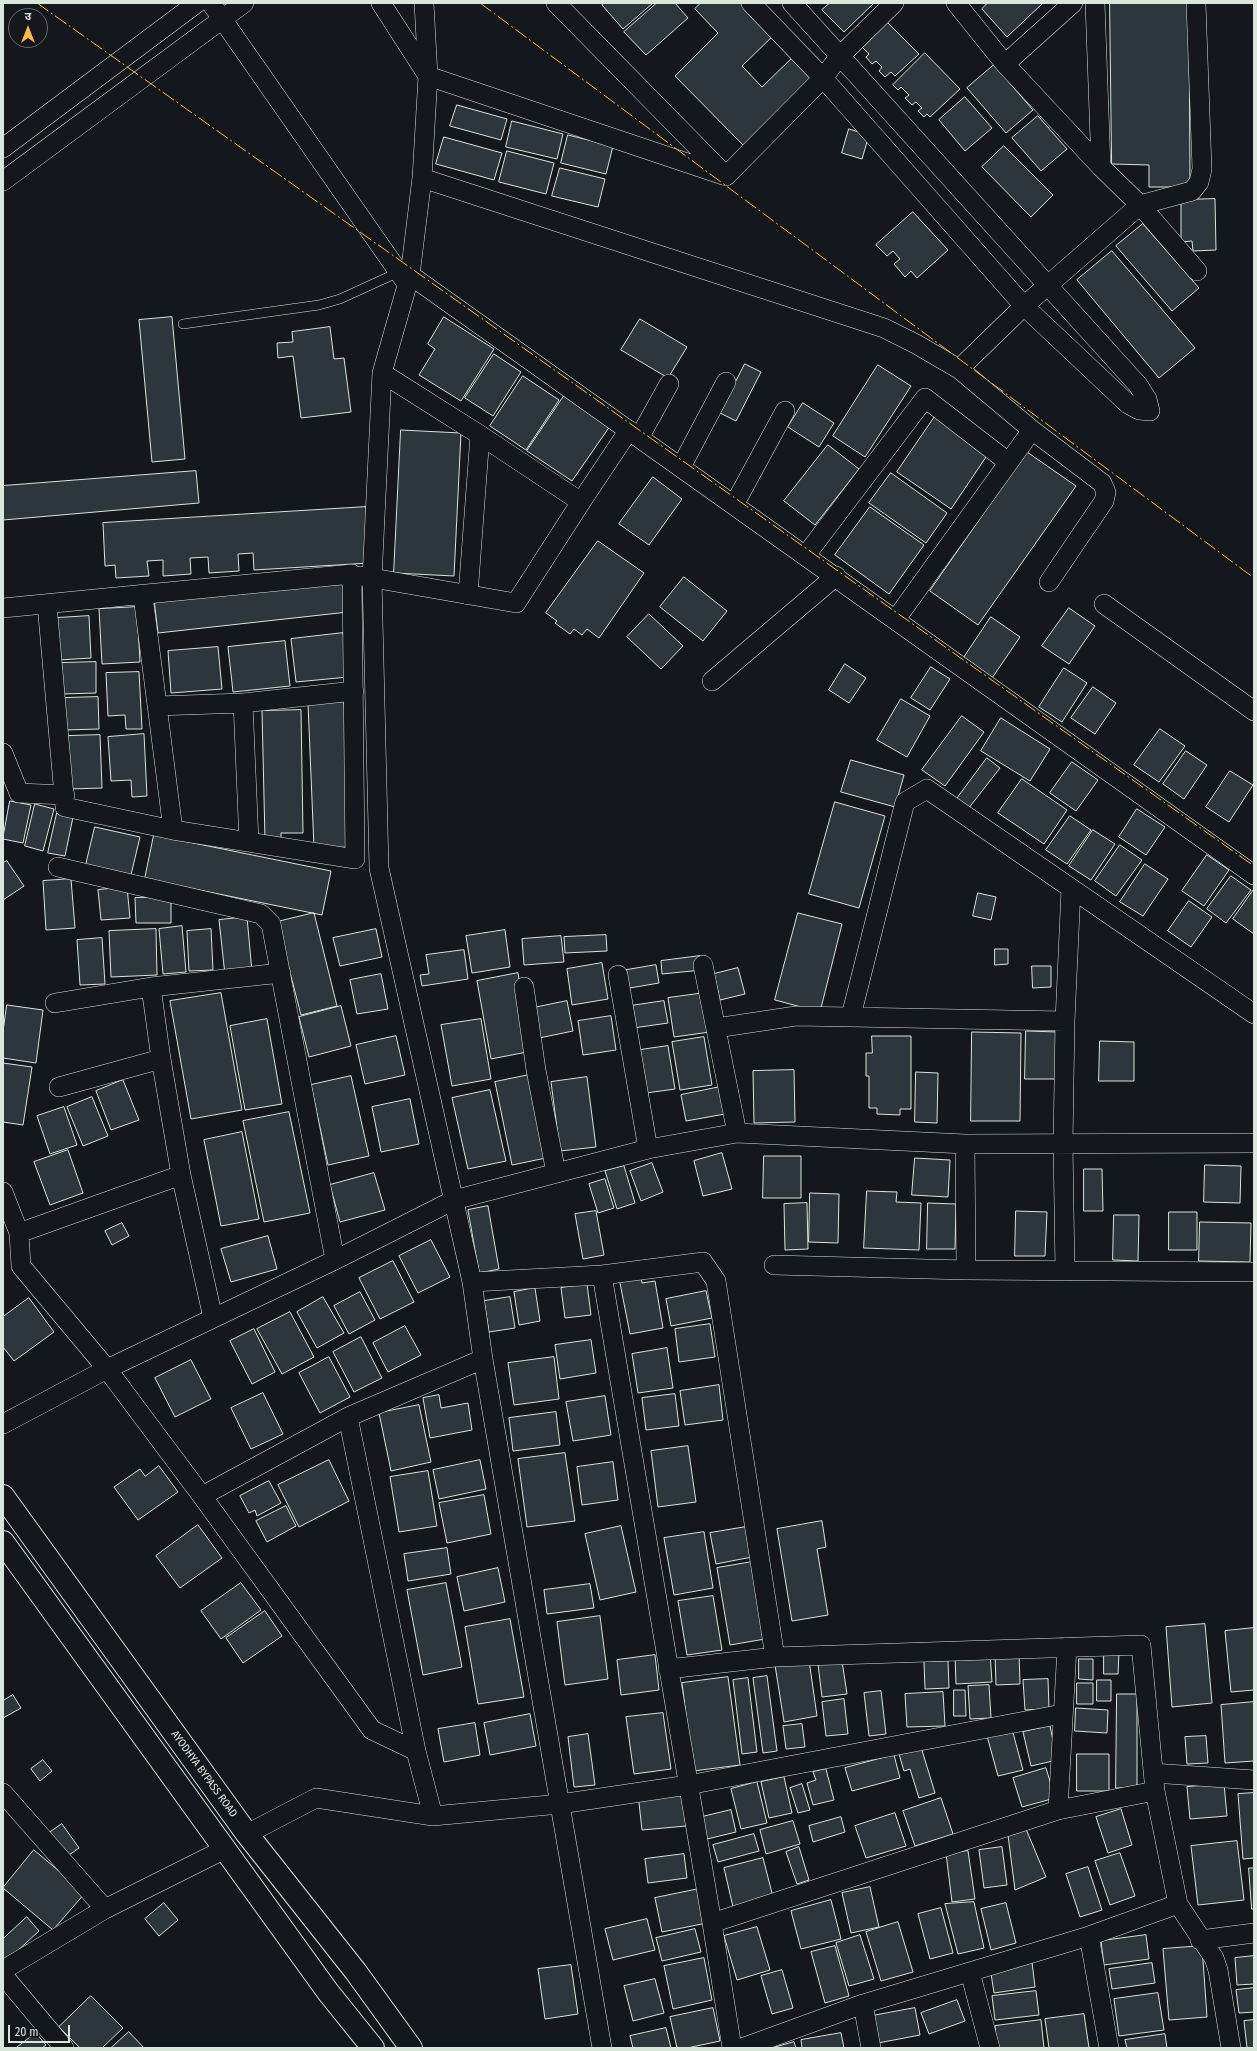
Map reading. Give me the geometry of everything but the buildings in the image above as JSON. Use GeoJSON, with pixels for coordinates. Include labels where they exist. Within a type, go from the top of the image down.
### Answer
{"type":"FeatureCollection","features":[{"type":"Feature","properties":{"kind":"main road","name":"AYODHYA BYPASS ROAD"},"geometry":{"type":"LineString","coordinates":[[3,1496],[247,1834],[356,1972],[411,2048]]}},
{"type":"Feature","properties":{"kind":"main road"},"geometry":{"type":"LineString","coordinates":[[3,1542],[328,1992],[373,2048]]}},
{"type":"Feature","properties":{"kind":"street"},"geometry":{"type":"LineString","coordinates":[[3,148],[197,3]]}},
{"type":"Feature","properties":{"kind":"street"},"geometry":{"type":"LineString","coordinates":[[211,3],[405,277],[634,434],[836,576],[1254,875]]}},
{"type":"Feature","properties":{"kind":"street"},"geometry":{"type":"LineString","coordinates":[[3,181],[244,3]]}},
{"type":"Feature","properties":{"kind":"street"},"geometry":{"type":"LineString","coordinates":[[381,3],[428,76],[726,176]]}},
{"type":"Feature","properties":{"kind":"street"},"geometry":{"type":"LineString","coordinates":[[424,3],[428,76],[422,178],[405,277],[382,373],[372,580],[380,868],[472,1282],[483,1359],[602,2048]]}},
{"type":"Feature","properties":{"kind":"street"},"geometry":{"type":"LineString","coordinates":[[556,3],[726,176]]}},
{"type":"Feature","properties":{"kind":"street"},"geometry":{"type":"LineString","coordinates":[[751,3],[823,78],[1024,306],[1128,404],[1139,410],[1150,411],[1147,399],[1138,385],[839,57],[792,3]]}},
{"type":"Feature","properties":{"kind":"street"},"geometry":{"type":"LineString","coordinates":[[726,176],[823,78],[839,57],[894,3]]}},
{"type":"Feature","properties":{"kind":"street"},"geometry":{"type":"LineString","coordinates":[[956,3],[1005,64],[1101,167],[1140,205],[1197,271]]}},
{"type":"Feature","properties":{"kind":"street"},"geometry":{"type":"LineString","coordinates":[[1005,64],[1073,3]]}},
{"type":"Feature","properties":{"kind":"street"},"geometry":{"type":"LineString","coordinates":[[1095,3],[1101,167]]}},
{"type":"Feature","properties":{"kind":"street"},"geometry":{"type":"LineString","coordinates":[[959,369],[1024,306],[1140,205],[1192,191],[1199,182],[1202,169],[1196,3]]}},
{"type":"Feature","properties":{"kind":"street"},"geometry":{"type":"LineString","coordinates":[[422,178],[884,328],[916,344],[959,369],[1032,430],[1102,483],[1106,492],[1104,501],[1049,582]]}},
{"type":"Feature","properties":{"kind":"street"},"geometry":{"type":"LineString","coordinates":[[382,373],[480,435],[581,502]]}},
{"type":"Feature","properties":{"kind":"street"},"geometry":{"type":"LineString","coordinates":[[680,467],[726,382]]}},
{"type":"Feature","properties":{"kind":"street"},"geometry":{"type":"LineString","coordinates":[[3,608],[143,596],[352,574],[372,580],[468,594],[516,603],[581,502],[634,434],[669,384]]}},
{"type":"Feature","properties":{"kind":"street"},"geometry":{"type":"LineString","coordinates":[[806,556],[925,398],[1008,462]]}},
{"type":"Feature","properties":{"kind":"street"},"geometry":{"type":"LineString","coordinates":[[734,505],[784,411]]}},
{"type":"Feature","properties":{"kind":"street"},"geometry":{"type":"LineString","coordinates":[[896,620],[1032,430]]}},
{"type":"Feature","properties":{"kind":"street"},"geometry":{"type":"LineString","coordinates":[[468,594],[480,435]]}},
{"type":"Feature","properties":{"kind":"street"},"geometry":{"type":"LineString","coordinates":[[47,604],[66,807],[173,830],[355,859],[352,574]]}},
{"type":"Feature","properties":{"kind":"street"},"geometry":{"type":"LineString","coordinates":[[712,681],[836,576]]}},
{"type":"Feature","properties":{"kind":"street"},"geometry":{"type":"LineString","coordinates":[[143,596],[173,830]]}},
{"type":"Feature","properties":{"kind":"street"},"geometry":{"type":"LineString","coordinates":[[1104,604],[1254,711]]}},
{"type":"Feature","properties":{"kind":"street"},"geometry":{"type":"LineString","coordinates":[[157,706],[242,703],[354,691]]}},
{"type":"Feature","properties":{"kind":"street"},"geometry":{"type":"LineString","coordinates":[[242,703],[249,842]]}},
{"type":"Feature","properties":{"kind":"street"},"geometry":{"type":"LineString","coordinates":[[3,752],[19,793],[64,795]]}},
{"type":"Feature","properties":{"kind":"street"},"geometry":{"type":"LineString","coordinates":[[851,1016],[905,802],[926,789],[1254,1014]]}},
{"type":"Feature","properties":{"kind":"street"},"geometry":{"type":"LineString","coordinates":[[58,867],[261,914],[271,924],[335,1260]]}},
{"type":"Feature","properties":{"kind":"street"},"geometry":{"type":"LineString","coordinates":[[1065,1271],[1063,1144],[1065,1021],[1071,888]]}},
{"type":"Feature","properties":{"kind":"street"},"geometry":{"type":"LineString","coordinates":[[703,965],[737,1132]]}},
{"type":"Feature","properties":{"kind":"street"},"geometry":{"type":"LineString","coordinates":[[55,1003],[151,987],[281,973]]}},
{"type":"Feature","properties":{"kind":"street"},"geometry":{"type":"LineString","coordinates":[[618,975],[648,1149]]}},
{"type":"Feature","properties":{"kind":"street"},"geometry":{"type":"LineString","coordinates":[[151,987],[161,1059],[181,1175],[213,1318]]}},
{"type":"Feature","properties":{"kind":"street"},"geometry":{"type":"LineString","coordinates":[[524,987],[536,1070],[556,1173]]}},
{"type":"Feature","properties":{"kind":"street"},"geometry":{"type":"LineString","coordinates":[[716,1028],[796,1016],[1065,1021]]}},
{"type":"Feature","properties":{"kind":"street"},"geometry":{"type":"LineString","coordinates":[[59,1087],[161,1059]]}},
{"type":"Feature","properties":{"kind":"street"},"geometry":{"type":"LineString","coordinates":[[3,1424],[107,1369],[335,1260],[454,1200],[648,1149],[737,1132],[965,1144],[1254,1144]]}},
{"type":"Feature","properties":{"kind":"street"},"geometry":{"type":"LineString","coordinates":[[965,1144],[966,1270]]}},
{"type":"Feature","properties":{"kind":"street"},"geometry":{"type":"LineString","coordinates":[[19,1233],[181,1175]]}},
{"type":"Feature","properties":{"kind":"street"},"geometry":{"type":"LineString","coordinates":[[3,1192],[19,1233],[21,1266],[107,1369],[202,1496],[372,1730],[416,1751]]}},
{"type":"Feature","properties":{"kind":"street"},"geometry":{"type":"LineString","coordinates":[[472,1282],[602,1275],[703,1262],[716,1281],[775,1657]]}},
{"type":"Feature","properties":{"kind":"street"},"geometry":{"type":"LineString","coordinates":[[774,1265],[966,1270],[1254,1272]]}},
{"type":"Feature","properties":{"kind":"street"},"geometry":{"type":"LineString","coordinates":[[602,1275],[732,2048]]}},
{"type":"Feature","properties":{"kind":"street"},"geometry":{"type":"LineString","coordinates":[[202,1496],[348,1417],[483,1359]]}},
{"type":"Feature","properties":{"kind":"street"},"geometry":{"type":"LineString","coordinates":[[348,1417],[416,1751],[433,1816]]}},
{"type":"Feature","properties":{"kind":"street"},"geometry":{"type":"LineString","coordinates":[[668,1669],[775,1657],[1141,1645],[1154,1782],[1178,1904],[1200,1940],[1214,1958],[1218,1970],[1231,2048]]}},
{"type":"Feature","properties":{"kind":"street"},"geometry":{"type":"LineString","coordinates":[[1058,1810],[1062,1714],[1067,1647]]}},
{"type":"Feature","properties":{"kind":"street"},"geometry":{"type":"LineString","coordinates":[[247,1834],[316,1798],[433,1816],[560,1804],[688,1785],[1062,1714]]}},
{"type":"Feature","properties":{"kind":"street"},"geometry":{"type":"LineString","coordinates":[[712,1924],[1058,1810],[1154,1782],[1254,1780]]}},
{"type":"Feature","properties":{"kind":"street"},"geometry":{"type":"LineString","coordinates":[[3,1793],[105,1909]]}},
{"type":"Feature","properties":{"kind":"street"},"geometry":{"type":"LineString","coordinates":[[3,1970],[105,1909],[225,1849]]}},
{"type":"Feature","properties":{"kind":"street"},"geometry":{"type":"LineString","coordinates":[[742,2048],[863,2004],[1089,1936],[1178,1904]]}},
{"type":"Feature","properties":{"kind":"street"},"geometry":{"type":"LineString","coordinates":[[1200,1940],[1254,1932]]}},
{"type":"Feature","properties":{"kind":"street"},"geometry":{"type":"LineString","coordinates":[[1089,1936],[1109,2048]]}},
{"type":"Feature","properties":{"kind":"street"},"geometry":{"type":"LineString","coordinates":[[970,1972],[990,2048]]}},
{"type":"Feature","properties":{"kind":"street"},"geometry":{"type":"LineString","coordinates":[[3,1975],[64,2048]]}},
{"type":"Feature","properties":{"kind":"street"},"geometry":{"type":"LineString","coordinates":[[863,2004],[871,2048]]}},
{"type":"Feature","properties":{"kind":"lane"},"geometry":{"type":"LineString","coordinates":[[183,324],[319,305],[340,300],[405,277]]}},
{"type":"Feature","properties":{"kind":"power"},"geometry":{"type":"LineString","coordinates":[[37,3],[1254,866]]}},
{"type":"Feature","properties":{"kind":"power"},"geometry":{"type":"LineString","coordinates":[[480,3],[1254,578]]}}]}
